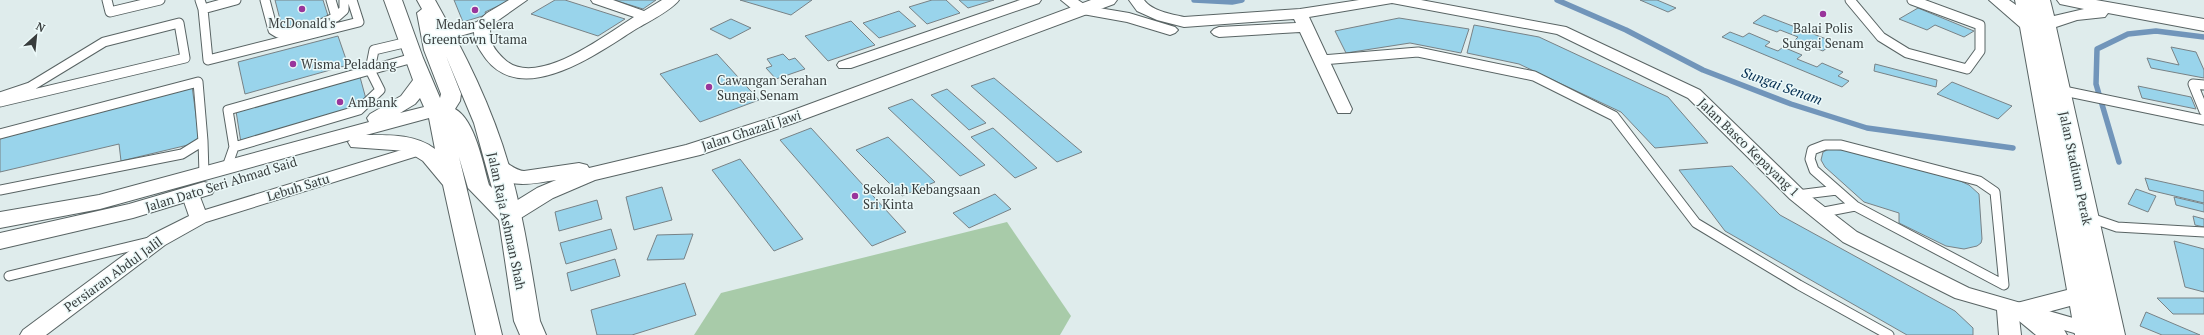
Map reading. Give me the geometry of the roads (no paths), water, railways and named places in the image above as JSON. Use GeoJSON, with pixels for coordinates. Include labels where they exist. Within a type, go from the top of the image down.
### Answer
{"type":"FeatureCollection","features":[{"type":"Feature","properties":{"kind":"street"},"geometry":{"type":"LineString","coordinates":[[393,0],[410,50],[440,113],[452,183],[489,335]]}},
{"type":"Feature","properties":{"kind":"street"},"geometry":{"type":"LineString","coordinates":[[425,0],[434,50],[451,94],[440,113]]}},
{"type":"Feature","properties":{"kind":"street","name":"Jalan Raja Ashman Shah"},"geometry":{"type":"LineString","coordinates":[[425,0],[446,35],[482,118],[498,166],[527,321],[533,335]]}},
{"type":"Feature","properties":{"kind":"street"},"geometry":{"type":"LineString","coordinates":[[446,35],[482,25],[492,16],[520,0]]}},
{"type":"Feature","properties":{"kind":"street"},"geometry":{"type":"LineString","coordinates":[[598,0],[646,16]]}},
{"type":"Feature","properties":{"kind":"street"},"geometry":{"type":"LineString","coordinates":[[482,25],[482,41],[506,70],[522,73],[544,71],[566,65],[672,0]]}},
{"type":"Feature","properties":{"kind":"street"},"geometry":{"type":"LineString","coordinates":[[845,65],[1034,0]]}},
{"type":"Feature","properties":{"kind":"street","name":"Jalan Ghazali Jawi"},"geometry":{"type":"LineString","coordinates":[[508,216],[546,193],[588,175],[692,150],[787,119],[1080,4],[1108,0]]}},
{"type":"Feature","properties":{"kind":"street"},"geometry":{"type":"LineString","coordinates":[[1136,0],[1142,8],[1162,17],[1184,22],[1303,20]]}},
{"type":"Feature","properties":{"kind":"street"},"geometry":{"type":"LineString","coordinates":[[498,166],[509,176],[524,178],[595,167],[645,156],[709,138],[795,108],[1080,4],[1184,34],[1303,20],[1386,0]]}},
{"type":"Feature","properties":{"kind":"street","name":"Jalan Basco Kepayang 1"},"geometry":{"type":"LineString","coordinates":[[1397,0],[1561,30],[1694,94],[1797,195],[1850,237],[1955,289],[2089,333]]}},
{"type":"Feature","properties":{"kind":"street"},"geometry":{"type":"LineString","coordinates":[[1998,0],[2037,24],[2075,15],[2136,10]]}},
{"type":"Feature","properties":{"kind":"street","name":"Jalan Stadium Perak"},"geometry":{"type":"LineString","coordinates":[[2024,0],[2037,24],[2056,89],[2086,217],[2092,297]]}},
{"type":"Feature","properties":{"kind":"street","name":"Jalan Stadium Perak"},"geometry":{"type":"LineString","coordinates":[[2037,24],[2041,0]]}},
{"type":"Feature","properties":{"kind":"street"},"geometry":{"type":"LineString","coordinates":[[2066,0],[2204,20]]}},
{"type":"Feature","properties":{"kind":"street"},"geometry":{"type":"LineString","coordinates":[[2085,0],[2204,25]]}},
{"type":"Feature","properties":{"kind":"street"},"geometry":{"type":"LineString","coordinates":[[2096,0],[2136,10]]}},
{"type":"Feature","properties":{"kind":"street"},"geometry":{"type":"LineString","coordinates":[[1303,20],[1344,109]]}},
{"type":"Feature","properties":{"kind":"street"},"geometry":{"type":"LineString","coordinates":[[292,151],[377,118],[395,109],[408,100],[423,80]]}},
{"type":"Feature","properties":{"kind":"street","name":"Jalan Stadium Perak"},"geometry":{"type":"LineString","coordinates":[[2056,89],[2092,297],[2112,335]]}},
{"type":"Feature","properties":{"kind":"street"},"geometry":{"type":"LineString","coordinates":[[440,113],[454,117],[462,131],[479,188],[508,216]]}},
{"type":"Feature","properties":{"kind":"street","name":"Jalan Dato Seri Ahmad Said"},"geometry":{"type":"LineString","coordinates":[[0,241],[133,211],[359,142],[440,113]]}},
{"type":"Feature","properties":{"kind":"street","name":"Jalan Dato Seri Ahmad Said"},"geometry":{"type":"LineString","coordinates":[[0,220],[100,202],[227,167],[440,113]]}},
{"type":"Feature","properties":{"kind":"street"},"geometry":{"type":"LineString","coordinates":[[359,142],[404,143],[421,149],[430,156],[452,183]]}},
{"type":"Feature","properties":{"kind":"street","name":"Lebuh Satu"},"geometry":{"type":"LineString","coordinates":[[199,218],[421,149]]}},
{"type":"Feature","properties":{"kind":"street"},"geometry":{"type":"LineString","coordinates":[[190,193],[199,218]]}},
{"type":"Feature","properties":{"kind":"street","name":"Persiaran Abdul Jalil"},"geometry":{"type":"LineString","coordinates":[[31,335],[158,240],[199,218]]}},
{"type":"Feature","properties":{"kind":"street"},"geometry":{"type":"LineString","coordinates":[[2015,308],[2092,297],[2096,322],[2089,333]]}},
{"type":"Feature","properties":{"kind":"street"},"geometry":{"type":"LineString","coordinates":[[2010,335],[2015,308]]}},
{"type":"Feature","properties":{"kind":"street"},"geometry":{"type":"LineString","coordinates":[[2015,308],[2054,335]]}},
{"type":"Feature","properties":{"kind":"lane"},"geometry":{"type":"LineString","coordinates":[[107,0],[110,12],[160,0]]}},
{"type":"Feature","properties":{"kind":"lane"},"geometry":{"type":"LineString","coordinates":[[200,0],[203,9],[208,60],[358,22],[352,0]]}},
{"type":"Feature","properties":{"kind":"lane"},"geometry":{"type":"LineString","coordinates":[[203,9],[236,0]]}},
{"type":"Feature","properties":{"kind":"lane"},"geometry":{"type":"LineString","coordinates":[[265,0],[273,30],[278,33],[301,31],[324,25],[344,10],[344,0]]}},
{"type":"Feature","properties":{"kind":"lane"},"geometry":{"type":"LineString","coordinates":[[332,0],[336,17]]}},
{"type":"Feature","properties":{"kind":"lane"},"geometry":{"type":"LineString","coordinates":[[1850,0],[1882,37],[1907,53],[1967,69],[1980,51],[1980,25],[1912,0]]}},
{"type":"Feature","properties":{"kind":"lane"},"geometry":{"type":"LineString","coordinates":[[0,97],[30,87],[104,42],[179,23],[185,58],[0,102]]}},
{"type":"Feature","properties":{"kind":"lane"},"geometry":{"type":"LineString","coordinates":[[234,147],[359,110],[380,90],[370,70],[374,50],[410,50]]}},
{"type":"Feature","properties":{"kind":"lane"},"geometry":{"type":"LineString","coordinates":[[227,167],[234,147],[228,110],[370,70],[410,50]]}},
{"type":"Feature","properties":{"kind":"lane"},"geometry":{"type":"LineString","coordinates":[[1322,60],[1418,52],[1534,76],[1614,116],[1696,223],[1799,285],[1889,335]]}},
{"type":"Feature","properties":{"kind":"lane"},"geometry":{"type":"LineString","coordinates":[[0,134],[198,82],[204,141],[204,174]]}},
{"type":"Feature","properties":{"kind":"lane"},"geometry":{"type":"LineString","coordinates":[[2204,85],[2193,84],[2204,111]]}},
{"type":"Feature","properties":{"kind":"lane"},"geometry":{"type":"LineString","coordinates":[[2056,89],[2204,120]]}},
{"type":"Feature","properties":{"kind":"lane"},"geometry":{"type":"LineString","coordinates":[[0,190],[182,154],[204,141]]}},
{"type":"Feature","properties":{"kind":"lane"},"geometry":{"type":"LineString","coordinates":[[1826,145],[1841,145],[1980,181],[1995,192],[2004,285],[1855,206],[1814,170],[1810,159],[1812,150],[1826,145]]}},
{"type":"Feature","properties":{"kind":"lane"},"geometry":{"type":"LineString","coordinates":[[1797,195],[1837,190]]}},
{"type":"Feature","properties":{"kind":"lane"},"geometry":{"type":"LineString","coordinates":[[1818,213],[1855,206]]}},
{"type":"Feature","properties":{"kind":"lane"},"geometry":{"type":"LineString","coordinates":[[2086,217],[2117,227],[2204,232]]}},
{"type":"Feature","properties":{"kind":"lane"},"geometry":{"type":"LineString","coordinates":[[9,276],[158,240]]}},
{"type":"Feature","properties":{"kind":"waterway","name":"Sungai Senam"},"geometry":{"type":"LineString","coordinates":[[1194,0],[1232,2],[1242,0]]}},
{"type":"Feature","properties":{"kind":"waterway","name":"Sungai Senam"},"geometry":{"type":"LineString","coordinates":[[1557,0],[1626,30],[1703,70],[1791,104],[1867,128],[2013,148]]}},
{"type":"Feature","properties":{"kind":"waterway"},"geometry":{"type":"LineString","coordinates":[[2119,162],[2096,84],[2097,49],[2128,34],[2156,31],[2204,37]]}},
{"type":"Feature","properties":{"kind":"place","name":"McDonald's"},"geometry":{"type":"Point","coordinates":[302,9]}},
{"type":"Feature","properties":{"kind":"place","name":"Medan Selera Greentown Utama"},"geometry":{"type":"Point","coordinates":[475,10]}},
{"type":"Feature","properties":{"kind":"place","name":"Balai Polis Sungai Senam"},"geometry":{"type":"Point","coordinates":[1823,14]}},
{"type":"Feature","properties":{"kind":"place","name":"Wisma Peladang"},"geometry":{"type":"Point","coordinates":[293,64]}},
{"type":"Feature","properties":{"kind":"place","name":"Cawangan Serahan Sungai Senam"},"geometry":{"type":"Point","coordinates":[709,87]}},
{"type":"Feature","properties":{"kind":"place","name":"AmBank"},"geometry":{"type":"Point","coordinates":[340,102]}},
{"type":"Feature","properties":{"kind":"place","name":"Sekolah Kebangsaan Sri Kinta"},"geometry":{"type":"Point","coordinates":[855,196]}}]}
